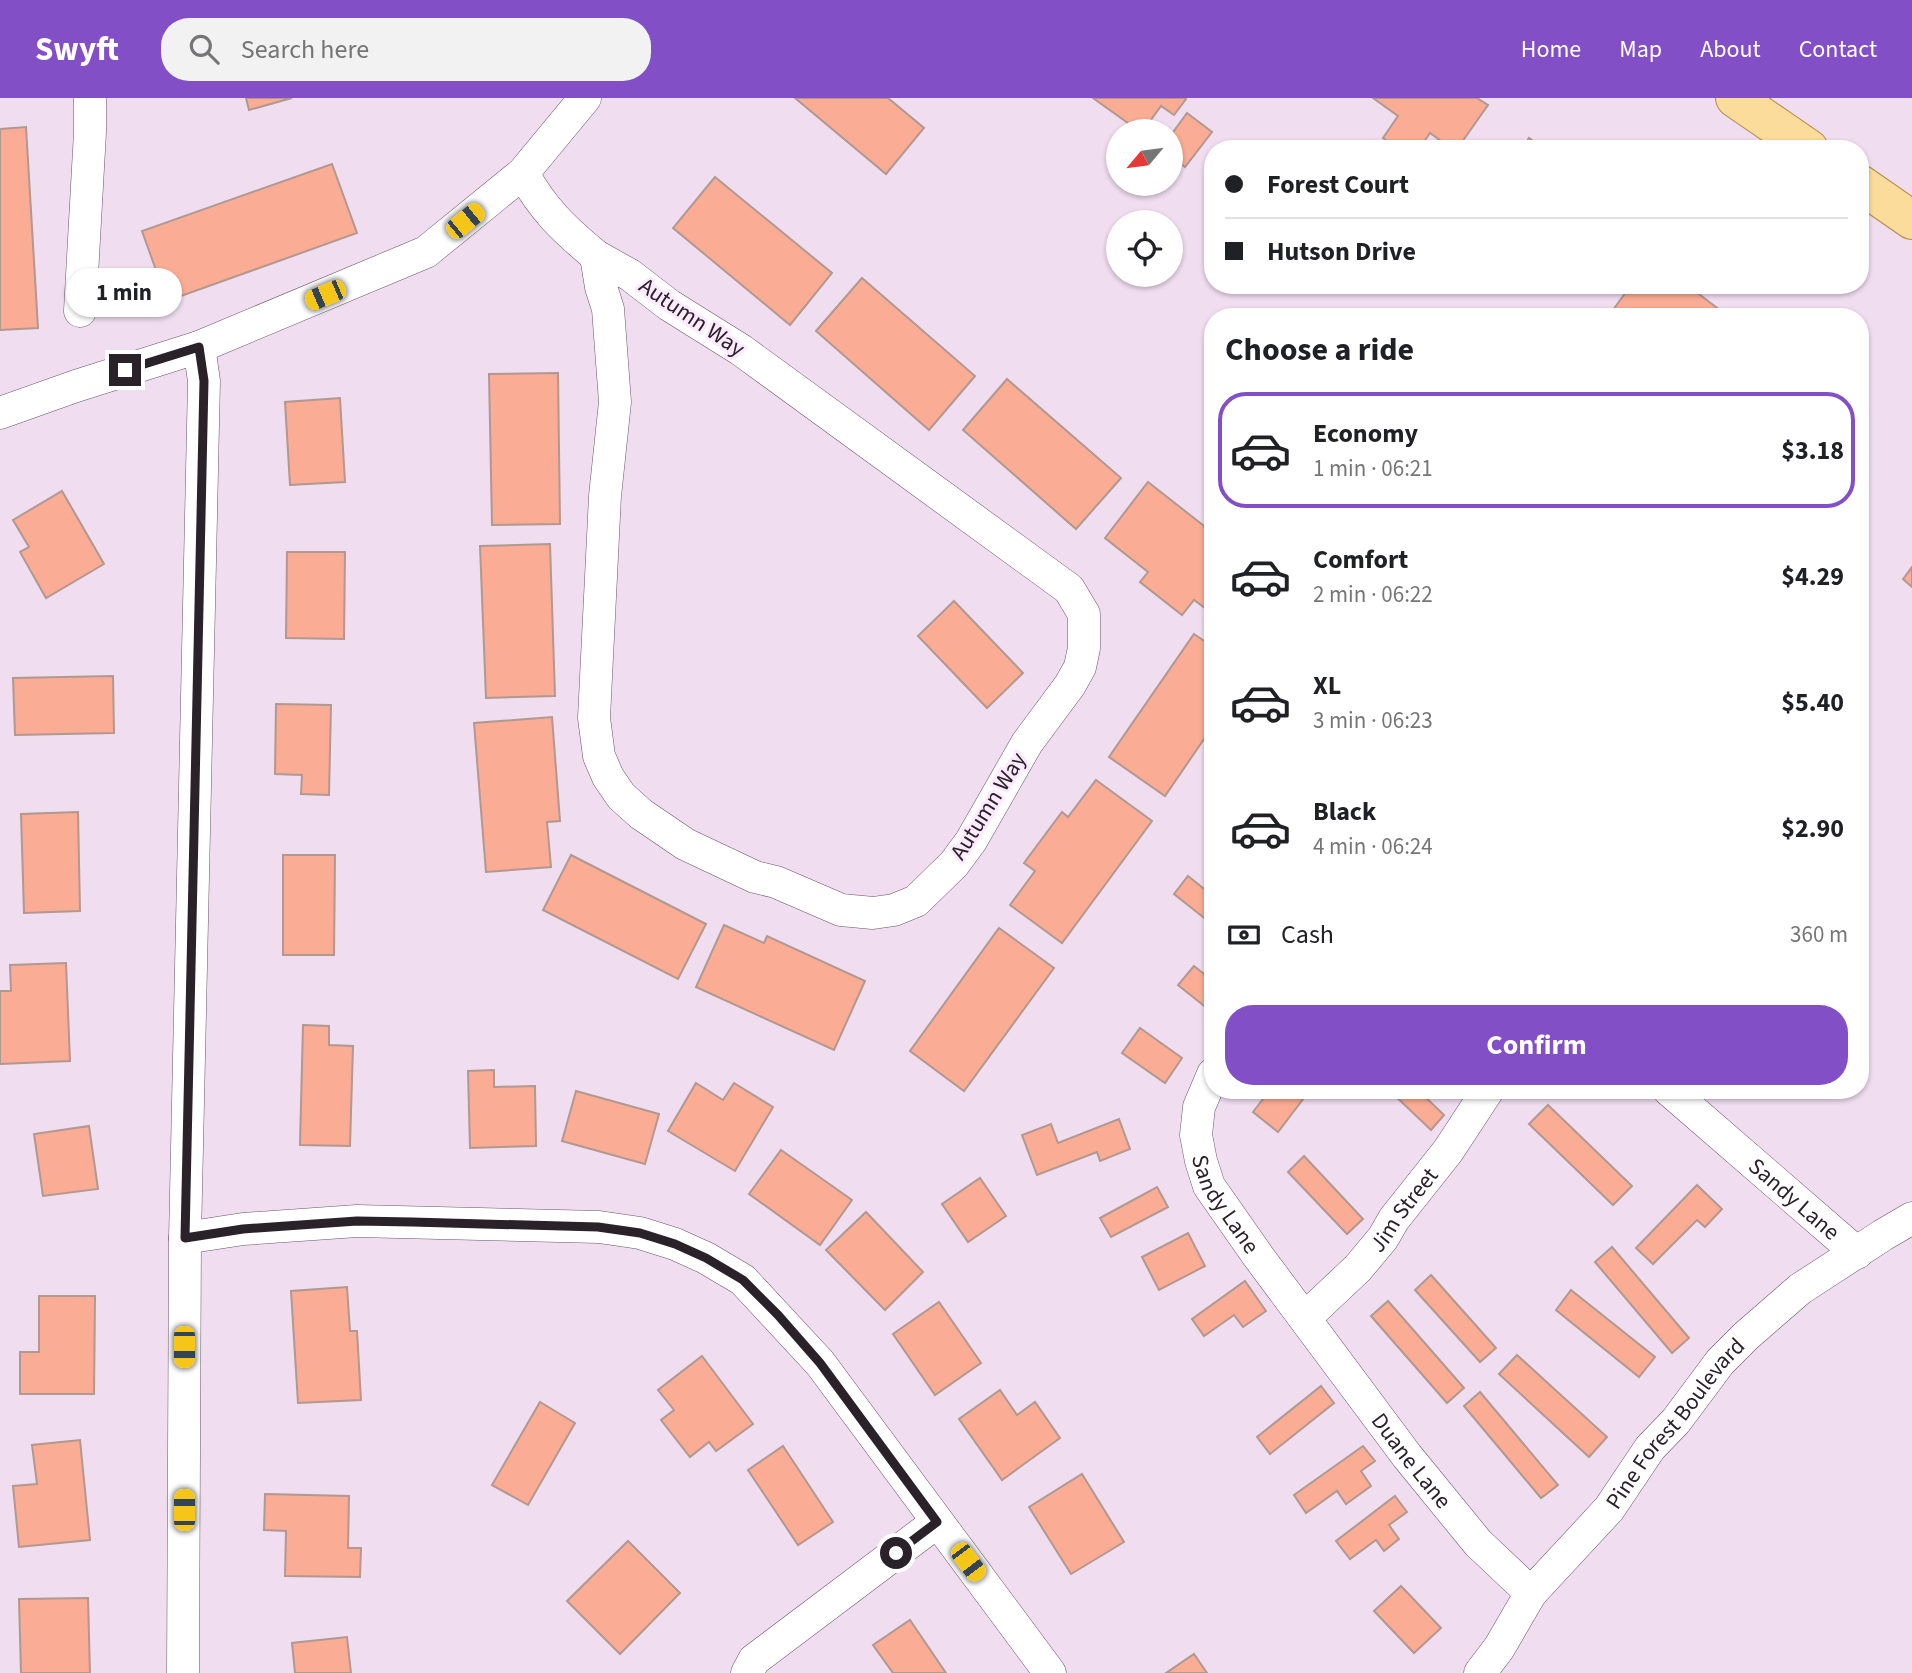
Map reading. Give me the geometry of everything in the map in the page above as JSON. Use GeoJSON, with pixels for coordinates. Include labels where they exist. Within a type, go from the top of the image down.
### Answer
{"type":"FeatureCollection","features":[{"type":"Feature","properties":{"kind":"main road"},"geometry":{"type":"LineString","coordinates":[[1735,98],[1796,140]]}},
{"type":"Feature","properties":{"kind":"main road"},"geometry":{"type":"LineString","coordinates":[[1869,190],[1912,220]]}},
{"type":"Feature","properties":{"kind":"street"},"geometry":{"type":"LineString","coordinates":[[80,310],[90,98]]}},
{"type":"Feature","properties":{"kind":"street"},"geometry":{"type":"LineString","coordinates":[[0,413],[199,347],[426,252],[523,173],[585,98]]}},
{"type":"Feature","properties":{"kind":"street","name":"Autumn Way"},"geometry":{"type":"LineString","coordinates":[[523,173],[538,200],[560,226],[596,256],[630,275],[669,304],[741,349],[1069,589],[1084,614],[1084,648],[1080,667],[1070,685],[1027,743],[971,841],[954,864],[916,901],[894,910],[873,913],[841,910],[776,882],[755,877],[685,844],[640,814],[621,796],[608,777],[599,757],[594,718],[605,496],[615,402],[608,309],[601,288],[596,256]]}},
{"type":"Feature","properties":{"kind":"street"},"geometry":{"type":"LineString","coordinates":[[183,1673],[185,1238],[204,381],[199,347]]}},
{"type":"Feature","properties":{"kind":"street","name":"Sandy Lane"},"geometry":{"type":"LineString","coordinates":[[1204,1095],[1199,1107],[1196,1135],[1209,1186],[1305,1318]]}},
{"type":"Feature","properties":{"kind":"street","name":"Jim Street"},"geometry":{"type":"LineString","coordinates":[[1305,1318],[1357,1268],[1383,1238],[1394,1219],[1448,1151],[1482,1099]]}},
{"type":"Feature","properties":{"kind":"street","name":"Sandy Lane"},"geometry":{"type":"LineString","coordinates":[[1679,1099],[1857,1253]]}},
{"type":"Feature","properties":{"kind":"street","name":"Pine Forest Boulevard"},"geometry":{"type":"LineString","coordinates":[[1480,1673],[1499,1648],[1531,1593],[1609,1509],[1650,1448],[1676,1421],[1720,1362],[1800,1289],[1912,1218]]}},
{"type":"Feature","properties":{"kind":"street"},"geometry":{"type":"LineString","coordinates":[[185,1238],[243,1229],[357,1221],[598,1227],[640,1233],[675,1244],[706,1258],[743,1280],[820,1363],[1050,1673]]}},
{"type":"Feature","properties":{"kind":"street","name":"Duane Lane"},"geometry":{"type":"LineString","coordinates":[[1305,1318],[1407,1456],[1478,1544],[1531,1593]]}},
{"type":"Feature","properties":{"kind":"street"},"geometry":{"type":"LineString","coordinates":[[747,1673],[754,1660],[937,1522]]}},
{"type":"Feature","properties":{"kind":"building"},"geometry":{"type":"Polygon","coordinates":[[[246,98],[292,98],[249,110],[246,98]]]}},
{"type":"Feature","properties":{"kind":"building"},"geometry":{"type":"Polygon","coordinates":[[[795,98],[888,98],[924,128],[886,174],[795,98]]]}},
{"type":"Feature","properties":{"kind":"building"},"geometry":{"type":"Polygon","coordinates":[[[1093,98],[1186,99],[1174,115],[1161,106],[1152,119],[1122,119],[1093,98]]]}},
{"type":"Feature","properties":{"kind":"building"},"geometry":{"type":"Polygon","coordinates":[[[1373,98],[1477,98],[1488,105],[1463,140],[1440,140],[1430,133],[1425,140],[1386,140],[1383,138],[1398,116],[1373,98]]]}},
{"type":"Feature","properties":{"kind":"building"},"geometry":{"type":"Polygon","coordinates":[[[1187,113],[1212,132],[1185,167],[1183,119],[1187,113]]]}},
{"type":"Feature","properties":{"kind":"building"},"geometry":{"type":"Polygon","coordinates":[[[26,127],[38,328],[0,330],[0,129],[26,127]]]}},
{"type":"Feature","properties":{"kind":"building"},"geometry":{"type":"Polygon","coordinates":[[[332,164],[357,233],[167,301],[142,231],[332,164]]]}},
{"type":"Feature","properties":{"kind":"building"},"geometry":{"type":"Polygon","coordinates":[[[715,177],[832,273],[790,325],[673,228],[715,177]]]}},
{"type":"Feature","properties":{"kind":"building"},"geometry":{"type":"Polygon","coordinates":[[[862,278],[975,376],[929,430],[816,331],[862,278]]]}},
{"type":"Feature","properties":{"kind":"building"},"geometry":{"type":"Polygon","coordinates":[[[1625,294],[1699,294],[1717,308],[1614,308],[1625,294]]]}},
{"type":"Feature","properties":{"kind":"building"},"geometry":{"type":"Polygon","coordinates":[[[558,373],[560,524],[492,525],[489,374],[558,373]]]}},
{"type":"Feature","properties":{"kind":"building"},"geometry":{"type":"Polygon","coordinates":[[[1007,379],[1121,478],[1076,529],[963,430],[1007,379]]]}},
{"type":"Feature","properties":{"kind":"building"},"geometry":{"type":"Polygon","coordinates":[[[340,398],[345,482],[290,485],[285,402],[340,398]]]}},
{"type":"Feature","properties":{"kind":"building"},"geometry":{"type":"Polygon","coordinates":[[[1148,482],[1204,526],[1204,607],[1194,600],[1182,615],[1140,582],[1148,572],[1105,538],[1148,482]]]}},
{"type":"Feature","properties":{"kind":"building"},"geometry":{"type":"Polygon","coordinates":[[[62,491],[104,564],[46,598],[20,552],[29,547],[13,520],[62,491]]]}},
{"type":"Feature","properties":{"kind":"building"},"geometry":{"type":"Polygon","coordinates":[[[550,544],[555,696],[486,698],[480,546],[550,544]]]}},
{"type":"Feature","properties":{"kind":"building"},"geometry":{"type":"Polygon","coordinates":[[[287,552],[345,552],[344,639],[286,638],[287,552]]]}},
{"type":"Feature","properties":{"kind":"building"},"geometry":{"type":"Polygon","coordinates":[[[1912,567],[1912,587],[1903,579],[1912,567]]]}},
{"type":"Feature","properties":{"kind":"building"},"geometry":{"type":"Polygon","coordinates":[[[954,601],[1023,673],[987,708],[918,636],[954,601]]]}},
{"type":"Feature","properties":{"kind":"building"},"geometry":{"type":"Polygon","coordinates":[[[1194,634],[1204,641],[1204,739],[1165,796],[1109,757],[1194,634]]]}},
{"type":"Feature","properties":{"kind":"building"},"geometry":{"type":"Polygon","coordinates":[[[113,676],[114,733],[15,735],[13,678],[113,676]]]}},
{"type":"Feature","properties":{"kind":"building"},"geometry":{"type":"Polygon","coordinates":[[[276,704],[331,705],[329,795],[301,794],[302,775],[275,774],[276,704]]]}},
{"type":"Feature","properties":{"kind":"building"},"geometry":{"type":"Polygon","coordinates":[[[552,717],[560,821],[547,822],[551,867],[486,872],[474,723],[552,717]]]}},
{"type":"Feature","properties":{"kind":"building"},"geometry":{"type":"Polygon","coordinates":[[[1096,780],[1152,821],[1062,943],[1010,905],[1035,871],[1024,863],[1062,812],[1068,817],[1096,780]]]}},
{"type":"Feature","properties":{"kind":"building"},"geometry":{"type":"Polygon","coordinates":[[[78,812],[80,911],[24,913],[21,814],[78,812]]]}},
{"type":"Feature","properties":{"kind":"building"},"geometry":{"type":"Polygon","coordinates":[[[283,855],[335,855],[334,955],[283,955],[283,855]]]}},
{"type":"Feature","properties":{"kind":"building"},"geometry":{"type":"Polygon","coordinates":[[[571,855],[706,924],[678,979],[543,910],[571,855]]]}},
{"type":"Feature","properties":{"kind":"building"},"geometry":{"type":"Polygon","coordinates":[[[1188,876],[1204,889],[1204,918],[1174,894],[1188,876]]]}},
{"type":"Feature","properties":{"kind":"building"},"geometry":{"type":"Polygon","coordinates":[[[724,925],[764,943],[767,936],[865,981],[834,1050],[696,987],[724,925]]]}},
{"type":"Feature","properties":{"kind":"building"},"geometry":{"type":"Polygon","coordinates":[[[999,928],[1054,968],[964,1091],[910,1051],[999,928]]]}},
{"type":"Feature","properties":{"kind":"building"},"geometry":{"type":"Polygon","coordinates":[[[66,963],[70,1061],[0,1064],[0,991],[11,991],[10,965],[66,963]]]}},
{"type":"Feature","properties":{"kind":"building"},"geometry":{"type":"Polygon","coordinates":[[[1194,966],[1204,974],[1204,1006],[1178,985],[1194,966]]]}},
{"type":"Feature","properties":{"kind":"building"},"geometry":{"type":"Polygon","coordinates":[[[303,1025],[329,1026],[329,1045],[353,1046],[350,1146],[300,1145],[303,1025]]]}},
{"type":"Feature","properties":{"kind":"building"},"geometry":{"type":"Polygon","coordinates":[[[1140,1028],[1182,1058],[1165,1083],[1122,1053],[1140,1028]]]}},
{"type":"Feature","properties":{"kind":"building"},"geometry":{"type":"Polygon","coordinates":[[[494,1070],[494,1087],[535,1086],[536,1146],[470,1148],[468,1071],[494,1070]]]}},
{"type":"Feature","properties":{"kind":"building"},"geometry":{"type":"Polygon","coordinates":[[[696,1083],[723,1100],[734,1083],[773,1107],[735,1171],[668,1131],[696,1083]]]}},
{"type":"Feature","properties":{"kind":"building"},"geometry":{"type":"Polygon","coordinates":[[[576,1091],[659,1114],[645,1164],[562,1141],[576,1091]]]}},
{"type":"Feature","properties":{"kind":"building"},"geometry":{"type":"Polygon","coordinates":[[[1263,1099],[1303,1099],[1278,1132],[1253,1112],[1263,1099]]]}},
{"type":"Feature","properties":{"kind":"building"},"geometry":{"type":"Polygon","coordinates":[[[1398,1099],[1427,1099],[1444,1115],[1431,1130],[1398,1099]]]}},
{"type":"Feature","properties":{"kind":"building"},"geometry":{"type":"Polygon","coordinates":[[[1548,1105],[1632,1186],[1613,1205],[1529,1124],[1548,1105]]]}},
{"type":"Feature","properties":{"kind":"building"},"geometry":{"type":"Polygon","coordinates":[[[1119,1119],[1130,1149],[1100,1161],[1097,1152],[1037,1175],[1022,1135],[1051,1124],[1058,1143],[1119,1119]]]}},
{"type":"Feature","properties":{"kind":"building"},"geometry":{"type":"Polygon","coordinates":[[[89,1126],[98,1189],[43,1196],[34,1134],[89,1126]]]}},
{"type":"Feature","properties":{"kind":"building"},"geometry":{"type":"Polygon","coordinates":[[[781,1150],[852,1200],[820,1245],[749,1194],[781,1150]]]}},
{"type":"Feature","properties":{"kind":"building"},"geometry":{"type":"Polygon","coordinates":[[[1304,1156],[1363,1219],[1347,1234],[1288,1172],[1304,1156]]]}},
{"type":"Feature","properties":{"kind":"building"},"geometry":{"type":"Polygon","coordinates":[[[980,1178],[1006,1216],[968,1242],[942,1204],[980,1178]]]}},
{"type":"Feature","properties":{"kind":"building"},"geometry":{"type":"Polygon","coordinates":[[[1697,1185],[1722,1209],[1705,1227],[1697,1220],[1653,1264],[1636,1248],[1697,1185]]]}},
{"type":"Feature","properties":{"kind":"building"},"geometry":{"type":"Polygon","coordinates":[[[1157,1187],[1168,1207],[1111,1237],[1100,1218],[1157,1187]]]}},
{"type":"Feature","properties":{"kind":"building"},"geometry":{"type":"Polygon","coordinates":[[[866,1212],[923,1272],[885,1310],[826,1250],[866,1212]]]}},
{"type":"Feature","properties":{"kind":"building"},"geometry":{"type":"Polygon","coordinates":[[[1188,1233],[1205,1266],[1159,1290],[1142,1257],[1188,1233]]]}},
{"type":"Feature","properties":{"kind":"building"},"geometry":{"type":"Polygon","coordinates":[[[1612,1247],[1689,1338],[1672,1353],[1595,1262],[1612,1247]]]}},
{"type":"Feature","properties":{"kind":"building"},"geometry":{"type":"Polygon","coordinates":[[[1431,1275],[1496,1348],[1480,1362],[1415,1290],[1431,1275]]]}},
{"type":"Feature","properties":{"kind":"building"},"geometry":{"type":"Polygon","coordinates":[[[1245,1281],[1266,1311],[1243,1327],[1234,1315],[1204,1336],[1192,1319],[1245,1281]]]}},
{"type":"Feature","properties":{"kind":"building"},"geometry":{"type":"Polygon","coordinates":[[[347,1287],[350,1331],[357,1331],[361,1400],[298,1403],[291,1291],[347,1287]]]}},
{"type":"Feature","properties":{"kind":"building"},"geometry":{"type":"Polygon","coordinates":[[[1571,1290],[1655,1357],[1639,1377],[1556,1310],[1571,1290]]]}},
{"type":"Feature","properties":{"kind":"building"},"geometry":{"type":"Polygon","coordinates":[[[39,1296],[95,1296],[94,1394],[20,1394],[20,1352],[39,1352],[39,1296]]]}},
{"type":"Feature","properties":{"kind":"building"},"geometry":{"type":"Polygon","coordinates":[[[1388,1301],[1464,1388],[1447,1403],[1371,1316],[1388,1301]]]}},
{"type":"Feature","properties":{"kind":"building"},"geometry":{"type":"Polygon","coordinates":[[[939,1302],[981,1363],[935,1395],[893,1334],[939,1302]]]}},
{"type":"Feature","properties":{"kind":"building"},"geometry":{"type":"Polygon","coordinates":[[[1517,1355],[1607,1437],[1589,1457],[1499,1374],[1517,1355]]]}},
{"type":"Feature","properties":{"kind":"building"},"geometry":{"type":"Polygon","coordinates":[[[702,1356],[753,1424],[716,1451],[709,1442],[690,1457],[661,1420],[674,1410],[658,1390],[702,1356]]]}},
{"type":"Feature","properties":{"kind":"building"},"geometry":{"type":"Polygon","coordinates":[[[1321,1386],[1334,1403],[1270,1454],[1257,1437],[1321,1386]]]}},
{"type":"Feature","properties":{"kind":"building"},"geometry":{"type":"Polygon","coordinates":[[[1000,1390],[1017,1415],[1035,1402],[1060,1438],[1002,1480],[959,1419],[1000,1390]]]}},
{"type":"Feature","properties":{"kind":"building"},"geometry":{"type":"Polygon","coordinates":[[[1480,1392],[1558,1485],[1541,1498],[1464,1406],[1480,1392]]]}},
{"type":"Feature","properties":{"kind":"building"},"geometry":{"type":"Polygon","coordinates":[[[540,1402],[575,1423],[528,1505],[492,1485],[540,1402]]]}},
{"type":"Feature","properties":{"kind":"building"},"geometry":{"type":"Polygon","coordinates":[[[80,1440],[90,1540],[19,1547],[13,1486],[37,1484],[32,1445],[80,1440]]]}},
{"type":"Feature","properties":{"kind":"building"},"geometry":{"type":"Polygon","coordinates":[[[783,1446],[833,1522],[798,1545],[748,1470],[783,1446]]]}},
{"type":"Feature","properties":{"kind":"building"},"geometry":{"type":"Polygon","coordinates":[[[1363,1446],[1375,1461],[1361,1471],[1371,1486],[1346,1504],[1337,1491],[1306,1513],[1294,1495],[1363,1446]]]}},
{"type":"Feature","properties":{"kind":"building"},"geometry":{"type":"Polygon","coordinates":[[[1082,1474],[1124,1542],[1071,1574],[1029,1507],[1082,1474]]]}},
{"type":"Feature","properties":{"kind":"building"},"geometry":{"type":"Polygon","coordinates":[[[265,1494],[349,1496],[348,1548],[361,1548],[360,1577],[285,1576],[286,1531],[264,1530],[265,1494]]]}},
{"type":"Feature","properties":{"kind":"building"},"geometry":{"type":"Polygon","coordinates":[[[1395,1496],[1407,1512],[1389,1525],[1399,1539],[1384,1551],[1376,1540],[1350,1559],[1336,1541],[1395,1496]]]}},
{"type":"Feature","properties":{"kind":"building"},"geometry":{"type":"Polygon","coordinates":[[[628,1541],[680,1593],[620,1654],[567,1601],[628,1541]]]}},
{"type":"Feature","properties":{"kind":"building"},"geometry":{"type":"Polygon","coordinates":[[[1401,1586],[1441,1628],[1414,1653],[1374,1611],[1401,1586]]]}},
{"type":"Feature","properties":{"kind":"building"},"geometry":{"type":"Polygon","coordinates":[[[88,1598],[90,1673],[21,1673],[19,1599],[88,1598]]]}},
{"type":"Feature","properties":{"kind":"building"},"geometry":{"type":"Polygon","coordinates":[[[910,1620],[946,1673],[893,1673],[873,1645],[910,1620]]]}},
{"type":"Feature","properties":{"kind":"building"},"geometry":{"type":"Polygon","coordinates":[[[347,1637],[351,1673],[295,1673],[292,1643],[347,1637]]]}},
{"type":"Feature","properties":{"kind":"building"},"geometry":{"type":"Polygon","coordinates":[[[1194,1654],[1207,1673],[1166,1673],[1194,1654]]]}},
{"type":"Feature","properties":{"kind":"route"},"geometry":{"type":"LineString","coordinates":[[125,370],[199,347],[204,381],[185,1238],[243,1229],[357,1221],[598,1227],[640,1233],[675,1244],[706,1258],[743,1280],[778,1315],[820,1363],[937,1522],[896,1553]]}}]}
